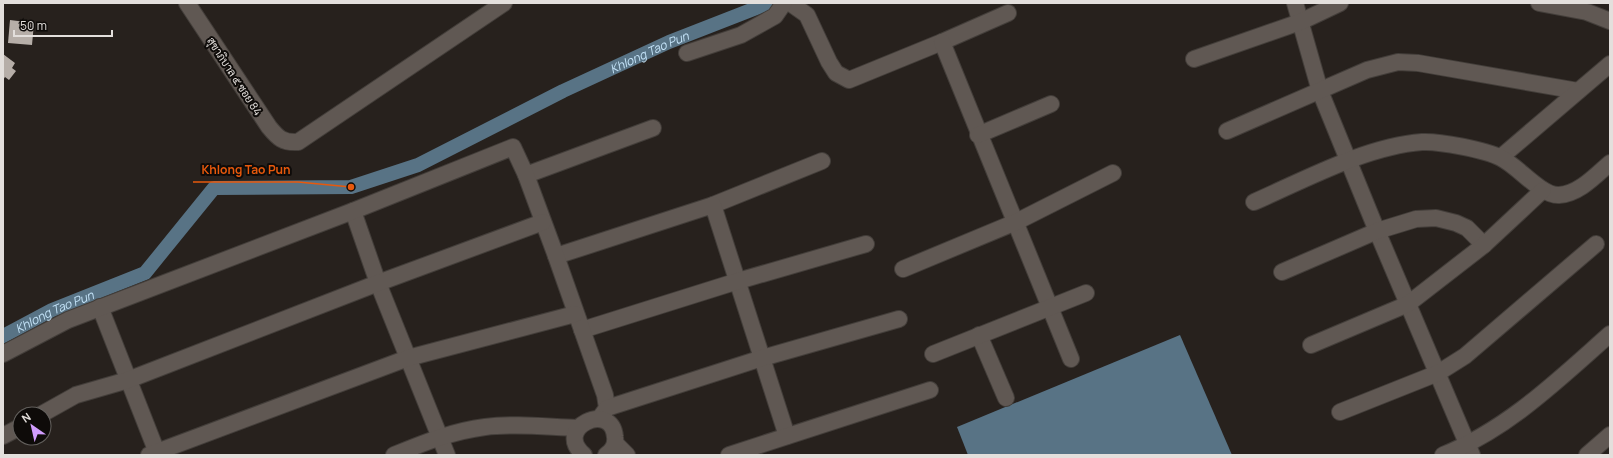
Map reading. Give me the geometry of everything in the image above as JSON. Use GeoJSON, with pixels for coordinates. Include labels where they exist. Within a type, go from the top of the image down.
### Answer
{"type":"FeatureCollection","features":[{"type":"Feature","properties":{"kind":"street","name":"สุขาภิบาล ๕ ซอย 84"},"geometry":{"type":"LineString","coordinates":[[187,3],[269,127],[279,140],[288,143],[298,142],[504,3]]}},
{"type":"Feature","properties":{"kind":"street"},"geometry":{"type":"LineString","coordinates":[[687,53],[741,35],[775,16],[784,3]]}},
{"type":"Feature","properties":{"kind":"street"},"geometry":{"type":"LineString","coordinates":[[790,3],[807,15],[828,62],[836,73],[849,80],[1008,13]]}},
{"type":"Feature","properties":{"kind":"street"},"geometry":{"type":"LineString","coordinates":[[1295,3],[1320,91],[1348,162],[1470,450]]}},
{"type":"Feature","properties":{"kind":"street"},"geometry":{"type":"LineString","coordinates":[[1194,59],[1300,22],[1340,3]]}},
{"type":"Feature","properties":{"kind":"street"},"geometry":{"type":"LineString","coordinates":[[1539,3],[1587,12],[1610,21]]}},
{"type":"Feature","properties":{"kind":"street"},"geometry":{"type":"LineString","coordinates":[[942,42],[978,135],[1016,222],[1071,359]]}},
{"type":"Feature","properties":{"kind":"street"},"geometry":{"type":"LineString","coordinates":[[1227,131],[1367,70],[1398,62],[1418,63],[1578,91]]}},
{"type":"Feature","properties":{"kind":"street"},"geometry":{"type":"LineString","coordinates":[[1501,157],[1610,64]]}},
{"type":"Feature","properties":{"kind":"street"},"geometry":{"type":"LineString","coordinates":[[978,135],[1051,104]]}},
{"type":"Feature","properties":{"kind":"street"},"geometry":{"type":"LineString","coordinates":[[526,175],[653,128]]}},
{"type":"Feature","properties":{"kind":"street"},"geometry":{"type":"LineString","coordinates":[[1254,202],[1385,148],[1422,142],[1455,145],[1501,157],[1516,167],[1543,190],[1558,195],[1572,192],[1584,185],[1610,163]]}},
{"type":"Feature","properties":{"kind":"street"},"geometry":{"type":"LineString","coordinates":[[3,354],[68,320],[100,307],[353,211],[513,147],[526,175],[582,330],[603,414],[614,431],[610,449],[627,455]]}},
{"type":"Feature","properties":{"kind":"street"},"geometry":{"type":"LineString","coordinates":[[556,256],[714,205],[822,160]]}},
{"type":"Feature","properties":{"kind":"street"},"geometry":{"type":"LineString","coordinates":[[903,269],[1016,222],[1113,173]]}},
{"type":"Feature","properties":{"kind":"street"},"geometry":{"type":"LineString","coordinates":[[1311,345],[1408,304],[1484,245],[1543,190]]}},
{"type":"Feature","properties":{"kind":"street"},"geometry":{"type":"LineString","coordinates":[[714,205],[787,436]]}},
{"type":"Feature","properties":{"kind":"street"},"geometry":{"type":"LineString","coordinates":[[353,211],[378,284],[447,455]]}},
{"type":"Feature","properties":{"kind":"street"},"geometry":{"type":"LineString","coordinates":[[1282,272],[1377,231],[1416,219],[1436,218],[1456,222],[1467,228],[1484,245]]}},
{"type":"Feature","properties":{"kind":"street"},"geometry":{"type":"LineString","coordinates":[[52,408],[76,395],[128,380],[543,222]]}},
{"type":"Feature","properties":{"kind":"street"},"geometry":{"type":"LineString","coordinates":[[582,330],[738,281],[866,244]]}},
{"type":"Feature","properties":{"kind":"street"},"geometry":{"type":"LineString","coordinates":[[1340,412],[1438,373],[1465,356],[1486,340],[1596,244]]}},
{"type":"Feature","properties":{"kind":"street"},"geometry":{"type":"LineString","coordinates":[[933,354],[1086,293]]}},
{"type":"Feature","properties":{"kind":"street"},"geometry":{"type":"LineString","coordinates":[[100,307],[154,454],[408,358],[575,314]]}},
{"type":"Feature","properties":{"kind":"street"},"geometry":{"type":"LineString","coordinates":[[584,455],[577,446],[575,440],[578,428],[587,420],[762,358],[899,319]]}},
{"type":"Feature","properties":{"kind":"street"},"geometry":{"type":"LineString","coordinates":[[1443,455],[1470,450],[1520,412],[1610,334]]}},
{"type":"Feature","properties":{"kind":"street"},"geometry":{"type":"LineString","coordinates":[[979,335],[1006,398]]}},
{"type":"Feature","properties":{"kind":"street"},"geometry":{"type":"LineString","coordinates":[[729,455],[930,390]]}},
{"type":"Feature","properties":{"kind":"street"},"geometry":{"type":"LineString","coordinates":[[394,455],[440,437],[484,427],[505,426],[578,428]]}},
{"type":"Feature","properties":{"kind":"street"},"geometry":{"type":"LineString","coordinates":[[3,436],[12,431]]}},
{"type":"Feature","properties":{"kind":"street"},"geometry":{"type":"LineString","coordinates":[[1587,455],[1610,435]]}},
{"type":"Feature","properties":{"kind":"water"},"geometry":{"type":"Polygon","coordinates":[[[1180,335],[1232,455],[968,455],[957,427],[1180,335]]]}},
{"type":"Feature","properties":{"kind":"building"},"geometry":{"type":"Polygon","coordinates":[[[10,20],[34,23],[32,45],[8,43],[10,20]]]}},
{"type":"Feature","properties":{"kind":"building"},"geometry":{"type":"Polygon","coordinates":[[[3,54],[15,63],[12,68],[16,71],[9,80],[5,77],[3,80],[3,54]]]}},
{"type":"Feature","properties":{"kind":"waterway","name":"Khlong Tao Pun"},"geometry":{"type":"LineString","coordinates":[[3,336],[52,310],[145,273],[214,188],[351,187],[418,165],[563,91],[669,42],[769,3]]}},
{"type":"Feature","properties":{"kind":"place","name":"Khlong Tao Pun"},"geometry":{"type":"Point","coordinates":[351,187]}}]}
